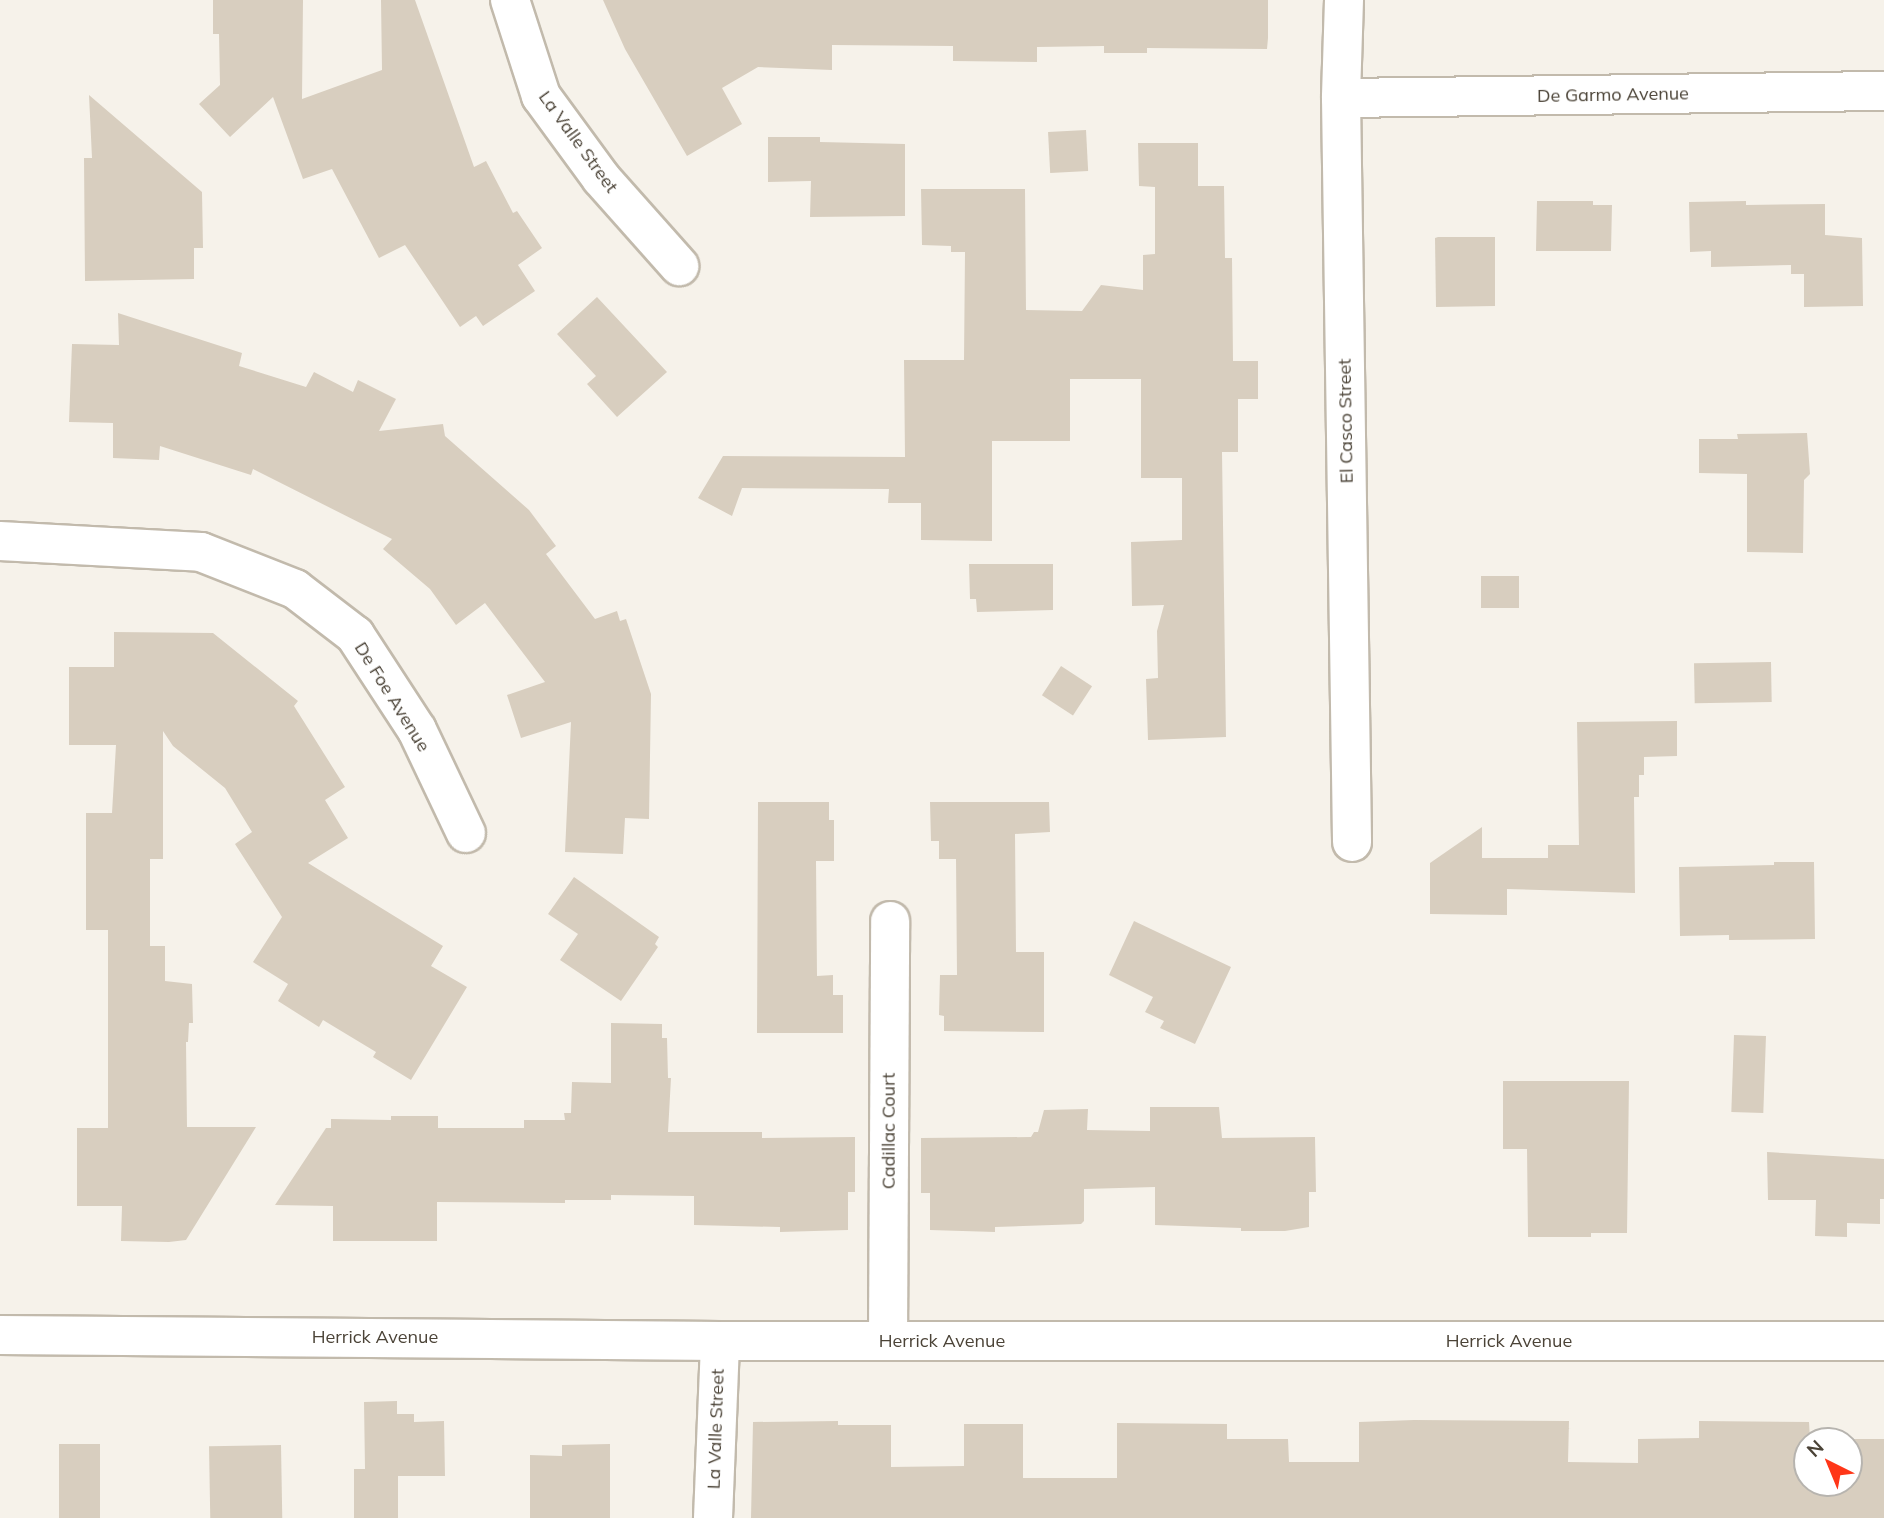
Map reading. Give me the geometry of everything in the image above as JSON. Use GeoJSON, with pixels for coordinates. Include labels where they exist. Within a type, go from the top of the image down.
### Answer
{"type":"FeatureCollection","features":[{"type":"Feature","properties":{"kind":"street","name":"La Valle Street"},"geometry":{"type":"LineString","coordinates":[[510,0],[541,96],[601,178],[679,266]]}},
{"type":"Feature","properties":{"kind":"street","name":"El Casco Street"},"geometry":{"type":"LineString","coordinates":[[1344,0],[1341,98],[1352,842]]}},
{"type":"Feature","properties":{"kind":"street","name":"De Garmo Avenue"},"geometry":{"type":"LineString","coordinates":[[1341,98],[1884,91]]}},
{"type":"Feature","properties":{"kind":"street","name":"De Foe Avenue"},"geometry":{"type":"LineString","coordinates":[[0,541],[201,552],[295,589],[355,635],[417,730],[466,834]]}},
{"type":"Feature","properties":{"kind":"street","name":"Cadillac Court"},"geometry":{"type":"LineString","coordinates":[[888,1340],[890,921]]}},
{"type":"Feature","properties":{"kind":"street","name":"Herrick Avenue"},"geometry":{"type":"LineString","coordinates":[[0,1335],[720,1340],[1884,1341]]}},
{"type":"Feature","properties":{"kind":"street","name":"La Valle Street"},"geometry":{"type":"LineString","coordinates":[[713,1518],[720,1340]]}},
{"type":"Feature","properties":{"kind":"building"},"geometry":{"type":"Polygon","coordinates":[[[213,0],[303,0],[302,99],[382,70],[381,0],[415,0],[474,167],[486,161],[513,213],[517,211],[542,248],[518,265],[535,291],[483,326],[476,316],[460,327],[405,245],[379,258],[332,169],[303,179],[273,97],[230,137],[199,104],[220,85],[219,34],[213,34],[213,0]]]}},
{"type":"Feature","properties":{"kind":"building"},"geometry":{"type":"Polygon","coordinates":[[[603,0],[1268,0],[1268,38],[1267,49],[1147,48],[1147,53],[1104,53],[1104,46],[1037,47],[1037,62],[953,61],[953,46],[832,45],[832,70],[758,67],[722,88],[742,124],[687,156],[625,49],[603,0]]]}},
{"type":"Feature","properties":{"kind":"building"},"geometry":{"type":"Polygon","coordinates":[[[89,95],[202,192],[203,248],[194,248],[194,279],[85,281],[84,158],[92,158],[89,95]]]}},
{"type":"Feature","properties":{"kind":"building"},"geometry":{"type":"Polygon","coordinates":[[[1086,130],[1088,171],[1050,173],[1048,132],[1086,130]]]}},
{"type":"Feature","properties":{"kind":"building"},"geometry":{"type":"Polygon","coordinates":[[[768,137],[820,137],[820,142],[905,144],[905,216],[810,217],[811,181],[768,182],[768,137]]]}},
{"type":"Feature","properties":{"kind":"building"},"geometry":{"type":"Polygon","coordinates":[[[1138,143],[1198,143],[1198,186],[1224,186],[1225,258],[1232,258],[1233,361],[1258,361],[1258,399],[1238,399],[1238,452],[1222,452],[1226,737],[1148,740],[1146,679],[1158,678],[1157,631],[1164,605],[1132,606],[1131,542],[1182,540],[1182,478],[1141,478],[1141,379],[1070,379],[1070,441],[992,441],[992,541],[921,540],[921,503],[888,503],[889,489],[742,488],[732,516],[698,498],[723,456],[905,457],[904,360],[964,360],[965,252],[951,252],[951,246],[922,245],[921,189],[1025,189],[1026,310],[1082,311],[1101,285],[1143,290],[1143,255],[1155,254],[1155,187],[1139,186],[1138,143]]]}},
{"type":"Feature","properties":{"kind":"building"},"geometry":{"type":"Polygon","coordinates":[[[1537,201],[1593,201],[1593,205],[1612,205],[1611,251],[1536,251],[1537,201]]]}},
{"type":"Feature","properties":{"kind":"building"},"geometry":{"type":"Polygon","coordinates":[[[1746,201],[1746,205],[1825,204],[1825,235],[1862,238],[1863,306],[1804,307],[1804,274],[1791,274],[1791,265],[1711,267],[1711,251],[1690,252],[1689,202],[1746,201]]]}},
{"type":"Feature","properties":{"kind":"building"},"geometry":{"type":"Polygon","coordinates":[[[1495,237],[1495,306],[1436,307],[1435,238],[1495,237]]]}},
{"type":"Feature","properties":{"kind":"building"},"geometry":{"type":"Polygon","coordinates":[[[597,297],[667,372],[617,417],[587,384],[596,376],[557,334],[597,297]]]}},
{"type":"Feature","properties":{"kind":"building"},"geometry":{"type":"Polygon","coordinates":[[[118,313],[242,353],[239,366],[306,387],[314,372],[353,392],[358,380],[396,399],[379,431],[443,424],[445,436],[529,510],[556,546],[546,554],[595,619],[617,611],[620,621],[626,619],[651,694],[649,819],[625,818],[623,854],[565,852],[571,722],[521,738],[507,695],[545,682],[485,603],[456,625],[430,589],[383,549],[392,539],[253,469],[251,475],[160,446],[159,460],[113,458],[113,423],[69,422],[72,344],[119,345],[118,313]]]}},
{"type":"Feature","properties":{"kind":"building"},"geometry":{"type":"Polygon","coordinates":[[[1807,433],[1810,474],[1804,480],[1803,553],[1747,552],[1747,474],[1699,473],[1699,439],[1738,439],[1737,434],[1807,433]]]}},
{"type":"Feature","properties":{"kind":"building"},"geometry":{"type":"Polygon","coordinates":[[[969,564],[1053,564],[1053,610],[977,612],[976,599],[970,599],[969,564]]]}},
{"type":"Feature","properties":{"kind":"building"},"geometry":{"type":"Polygon","coordinates":[[[1481,576],[1519,576],[1519,608],[1481,608],[1481,576]]]}},
{"type":"Feature","properties":{"kind":"building"},"geometry":{"type":"Polygon","coordinates":[[[114,632],[213,633],[298,701],[294,706],[345,787],[325,800],[348,838],[308,863],[443,946],[431,966],[467,987],[411,1080],[373,1057],[376,1052],[323,1020],[319,1027],[278,1001],[288,984],[253,962],[282,917],[235,844],[252,832],[225,788],[173,746],[163,731],[163,859],[150,859],[150,946],[165,946],[165,981],[192,984],[193,1023],[189,1023],[186,1042],[187,1127],[256,1127],[186,1240],[169,1242],[121,1241],[122,1206],[77,1206],[77,1128],[108,1128],[108,930],[86,930],[86,813],[112,813],[116,745],[69,745],[69,667],[114,667],[114,632]]]}},
{"type":"Feature","properties":{"kind":"building"},"geometry":{"type":"Polygon","coordinates":[[[1771,662],[1772,702],[1695,703],[1694,663],[1771,662]]]}},
{"type":"Feature","properties":{"kind":"building"},"geometry":{"type":"Polygon","coordinates":[[[1061,666],[1092,686],[1073,716],[1042,695],[1061,666]]]}},
{"type":"Feature","properties":{"kind":"building"},"geometry":{"type":"Polygon","coordinates":[[[1677,721],[1677,756],[1644,757],[1644,775],[1639,775],[1639,797],[1634,797],[1635,893],[1507,889],[1507,915],[1430,914],[1430,863],[1482,827],[1482,858],[1548,858],[1548,845],[1579,845],[1577,722],[1677,721]]]}},
{"type":"Feature","properties":{"kind":"building"},"geometry":{"type":"Polygon","coordinates":[[[758,802],[829,802],[829,820],[834,820],[834,861],[816,861],[817,976],[833,975],[833,995],[843,995],[843,1033],[757,1033],[758,802]]]}},
{"type":"Feature","properties":{"kind":"building"},"geometry":{"type":"Polygon","coordinates":[[[930,802],[1049,802],[1050,832],[1015,834],[1016,952],[1044,952],[1044,1032],[944,1031],[944,1016],[939,1015],[940,975],[957,975],[956,859],[939,859],[939,841],[931,841],[930,802]]]}},
{"type":"Feature","properties":{"kind":"building"},"geometry":{"type":"Polygon","coordinates":[[[1774,862],[1814,862],[1815,939],[1729,940],[1729,935],[1680,936],[1679,867],[1774,865],[1774,862]]]}},
{"type":"Feature","properties":{"kind":"building"},"geometry":{"type":"Polygon","coordinates":[[[574,877],[659,937],[655,944],[658,947],[621,1001],[560,960],[578,934],[548,914],[574,877]]]}},
{"type":"Feature","properties":{"kind":"building"},"geometry":{"type":"Polygon","coordinates":[[[1134,921],[1231,967],[1195,1044],[1160,1028],[1164,1021],[1145,1012],[1153,997],[1109,975],[1134,921]]]}},
{"type":"Feature","properties":{"kind":"building"},"geometry":{"type":"Polygon","coordinates":[[[611,1023],[662,1024],[662,1038],[667,1038],[668,1078],[671,1078],[668,1132],[762,1132],[762,1138],[855,1137],[855,1192],[848,1192],[848,1230],[780,1232],[780,1227],[694,1225],[694,1196],[611,1195],[611,1200],[565,1200],[565,1203],[437,1202],[437,1241],[333,1241],[333,1206],[275,1205],[326,1128],[331,1128],[331,1119],[391,1120],[391,1116],[438,1116],[438,1128],[524,1128],[524,1120],[565,1120],[564,1113],[571,1113],[572,1082],[611,1083],[611,1023]]]}},
{"type":"Feature","properties":{"kind":"building"},"geometry":{"type":"Polygon","coordinates":[[[1734,1035],[1766,1036],[1763,1113],[1731,1112],[1734,1035]]]}},
{"type":"Feature","properties":{"kind":"building"},"geometry":{"type":"Polygon","coordinates":[[[1503,1081],[1629,1081],[1627,1233],[1591,1233],[1591,1237],[1528,1237],[1527,1149],[1503,1149],[1503,1081]]]}},
{"type":"Feature","properties":{"kind":"building"},"geometry":{"type":"Polygon","coordinates":[[[1150,1107],[1219,1107],[1222,1138],[1315,1137],[1316,1192],[1309,1192],[1309,1227],[1285,1231],[1241,1231],[1241,1228],[1155,1225],[1155,1187],[1084,1189],[1084,1221],[1081,1224],[995,1227],[995,1232],[930,1230],[930,1193],[921,1193],[921,1138],[1031,1137],[1034,1132],[1038,1132],[1044,1110],[1088,1109],[1087,1130],[1150,1131],[1150,1107]]]}},
{"type":"Feature","properties":{"kind":"building"},"geometry":{"type":"Polygon","coordinates":[[[1767,1152],[1884,1159],[1884,1199],[1880,1199],[1880,1224],[1847,1223],[1847,1237],[1815,1236],[1816,1200],[1768,1200],[1767,1152]]]}},
{"type":"Feature","properties":{"kind":"building"},"geometry":{"type":"Polygon","coordinates":[[[397,1401],[397,1414],[414,1414],[414,1422],[444,1421],[445,1476],[398,1476],[398,1518],[354,1518],[354,1469],[365,1469],[364,1402],[397,1401]]]}},
{"type":"Feature","properties":{"kind":"building"},"geometry":{"type":"Polygon","coordinates":[[[838,1421],[838,1425],[891,1425],[891,1467],[964,1466],[964,1424],[1023,1424],[1023,1478],[1117,1478],[1117,1423],[1227,1424],[1227,1439],[1288,1439],[1289,1462],[1359,1462],[1359,1422],[1569,1421],[1568,1462],[1638,1463],[1638,1439],[1699,1438],[1699,1421],[1809,1422],[1809,1427],[1793,1427],[1793,1497],[1863,1497],[1863,1439],[1884,1439],[1884,1518],[751,1518],[753,1422],[838,1421]]]}},
{"type":"Feature","properties":{"kind":"building"},"geometry":{"type":"Polygon","coordinates":[[[59,1444],[100,1444],[100,1518],[59,1518],[59,1444]]]}},
{"type":"Feature","properties":{"kind":"building"},"geometry":{"type":"Polygon","coordinates":[[[610,1444],[610,1518],[530,1518],[530,1455],[562,1456],[562,1445],[610,1444]]]}},
{"type":"Feature","properties":{"kind":"building"},"geometry":{"type":"Polygon","coordinates":[[[281,1445],[282,1518],[210,1518],[209,1446],[281,1445]]]}}]}
